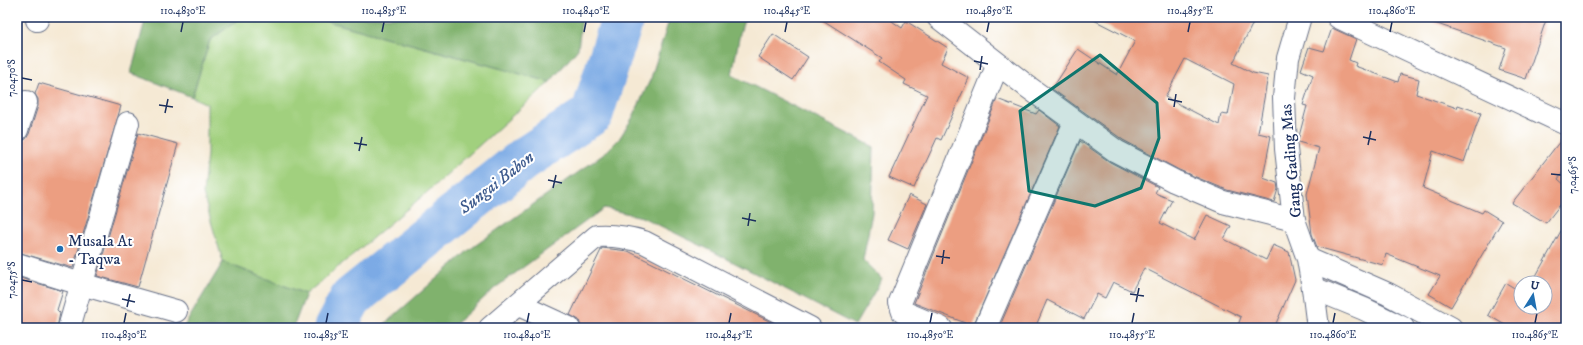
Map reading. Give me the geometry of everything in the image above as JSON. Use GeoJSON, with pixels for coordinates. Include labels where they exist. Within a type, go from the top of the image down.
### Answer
{"type":"FeatureCollection","features":[{"type":"Feature","properties":{"kind":"street"},"geometry":{"type":"LineString","coordinates":[[938,17],[998,64],[1116,151],[1174,181],[1223,202],[1294,220]]}},
{"type":"Feature","properties":{"kind":"street","name":"Gang Gading Mas"},"geometry":{"type":"LineString","coordinates":[[1300,17],[1288,58],[1284,98],[1286,149],[1294,220],[1308,259],[1318,328]]}},
{"type":"Feature","properties":{"kind":"street"},"geometry":{"type":"LineString","coordinates":[[1338,17],[1566,124]]}},
{"type":"Feature","properties":{"kind":"street"},"geometry":{"type":"LineString","coordinates":[[941,328],[903,312],[900,303],[998,64]]}},
{"type":"Feature","properties":{"kind":"street"},"geometry":{"type":"LineString","coordinates":[[17,130],[26,102]]}},
{"type":"Feature","properties":{"kind":"street"},"geometry":{"type":"LineString","coordinates":[[985,328],[1076,122]]}},
{"type":"Feature","properties":{"kind":"street"},"geometry":{"type":"LineString","coordinates":[[69,328],[128,123]]}},
{"type":"Feature","properties":{"kind":"street"},"geometry":{"type":"LineString","coordinates":[[490,328],[519,305],[597,236],[609,235],[624,236],[644,242],[772,320],[810,328]]}},
{"type":"Feature","properties":{"kind":"street"},"geometry":{"type":"LineString","coordinates":[[1308,259],[1388,294],[1451,328]]}},
{"type":"Feature","properties":{"kind":"street"},"geometry":{"type":"LineString","coordinates":[[17,264],[176,311]]}},
{"type":"Feature","properties":{"kind":"street"},"geometry":{"type":"LineString","coordinates":[[1313,288],[1364,309],[1403,328]]}},
{"type":"Feature","properties":{"kind":"street"},"geometry":{"type":"LineString","coordinates":[[519,305],[569,328]]}},
{"type":"Feature","properties":{"kind":"highlighted area"},"geometry":{"type":"Polygon","coordinates":[[[1100,55],[1157,103],[1159,138],[1141,188],[1095,206],[1029,191],[1020,111],[1100,55]]]}},
{"type":"Feature","properties":{"kind":"green space"},"geometry":{"type":"Polygon","coordinates":[[[146,17],[242,17],[210,40],[192,97],[131,73],[146,17]]]}},
{"type":"Feature","properties":{"kind":"green space"},"geometry":{"type":"Polygon","coordinates":[[[242,17],[312,17],[550,82],[425,194],[306,294],[223,262],[203,194],[207,154],[207,104],[192,97],[210,40],[242,17]]]}},
{"type":"Feature","properties":{"kind":"green space"},"geometry":{"type":"Polygon","coordinates":[[[312,17],[582,17],[578,49],[550,82],[312,17]]]}},
{"type":"Feature","properties":{"kind":"green space"},"geometry":{"type":"Polygon","coordinates":[[[670,17],[745,17],[740,33],[732,75],[874,147],[872,213],[863,260],[882,279],[855,325],[706,248],[642,217],[604,208],[495,288],[451,328],[380,328],[469,250],[604,154],[619,139],[633,117],[651,78],[670,17]]]}},
{"type":"Feature","properties":{"kind":"green space"},"geometry":{"type":"Polygon","coordinates":[[[223,262],[306,294],[293,328],[183,328],[223,262]]]}},
{"type":"Feature","properties":{"kind":"building"},"geometry":{"type":"Polygon","coordinates":[[[818,17],[886,17],[902,28],[906,21],[948,48],[941,63],[969,78],[941,140],[937,138],[914,188],[889,177],[927,95],[904,84],[906,80],[879,62],[882,58],[818,17]]]}},
{"type":"Feature","properties":{"kind":"building"},"geometry":{"type":"Polygon","coordinates":[[[1088,17],[1256,17],[1233,63],[1253,73],[1268,76],[1258,133],[1271,136],[1263,178],[1277,183],[1278,189],[1274,202],[1227,190],[1179,170],[1123,140],[1052,89],[1078,49],[1117,75],[1135,41],[1088,17]],[[1185,59],[1165,97],[1219,125],[1221,114],[1228,115],[1234,84],[1185,59]]]}},
{"type":"Feature","properties":{"kind":"building"},"geometry":{"type":"Polygon","coordinates":[[[1427,17],[1547,17],[1526,79],[1499,70],[1506,48],[1426,20],[1427,17]]]}},
{"type":"Feature","properties":{"kind":"building"},"geometry":{"type":"Polygon","coordinates":[[[1332,28],[1356,39],[1349,60],[1356,63],[1355,66],[1398,82],[1400,74],[1419,79],[1416,94],[1457,108],[1458,105],[1481,113],[1464,162],[1433,151],[1423,188],[1482,213],[1484,210],[1502,221],[1451,307],[1429,294],[1440,276],[1386,254],[1383,265],[1317,247],[1312,234],[1307,194],[1319,148],[1298,142],[1307,106],[1303,105],[1313,75],[1301,70],[1309,47],[1324,51],[1332,28]]]}},
{"type":"Feature","properties":{"kind":"building"},"geometry":{"type":"Polygon","coordinates":[[[773,34],[808,57],[793,80],[758,57],[773,34]]]}},
{"type":"Feature","properties":{"kind":"building"},"geometry":{"type":"Polygon","coordinates":[[[39,83],[121,106],[73,268],[17,252],[17,158],[22,141],[26,139],[29,134],[38,106],[38,99],[35,94],[39,83]]]}},
{"type":"Feature","properties":{"kind":"building"},"geometry":{"type":"Polygon","coordinates":[[[997,99],[1036,114],[1039,110],[1060,126],[973,326],[914,303],[997,99]]]}},
{"type":"Feature","properties":{"kind":"building"},"geometry":{"type":"Polygon","coordinates":[[[138,133],[178,144],[138,287],[97,276],[138,133]]]}},
{"type":"Feature","properties":{"kind":"building"},"geometry":{"type":"Polygon","coordinates":[[[1564,136],[1566,136],[1566,168],[1558,179],[1566,186],[1566,197],[1546,223],[1512,203],[1564,136]]]}},
{"type":"Feature","properties":{"kind":"building"},"geometry":{"type":"Polygon","coordinates":[[[1080,141],[1110,162],[1158,187],[1155,193],[1172,200],[1160,223],[1194,240],[1207,215],[1231,226],[1224,239],[1266,260],[1273,245],[1289,252],[1295,280],[1274,328],[1237,328],[1241,317],[1144,268],[1132,291],[1113,282],[1105,298],[1097,294],[1084,319],[1047,300],[1035,328],[999,328],[1080,141]]]}},
{"type":"Feature","properties":{"kind":"building"},"geometry":{"type":"Polygon","coordinates":[[[909,195],[927,204],[908,249],[888,240],[909,195]]]}},
{"type":"Feature","properties":{"kind":"building"},"geometry":{"type":"Polygon","coordinates":[[[1566,222],[1566,328],[1510,328],[1488,315],[1506,283],[1513,287],[1513,315],[1553,315],[1553,275],[1536,275],[1566,222]]]}},
{"type":"Feature","properties":{"kind":"building"},"geometry":{"type":"Polygon","coordinates":[[[602,248],[628,251],[783,328],[581,328],[579,320],[570,315],[602,248]]]}},
{"type":"Feature","properties":{"kind":"building"},"geometry":{"type":"Polygon","coordinates":[[[17,277],[63,291],[57,310],[60,313],[57,328],[17,328],[17,277]]]}},
{"type":"Feature","properties":{"kind":"waterway","name":"Sungai Babon"},"geometry":{"type":"LineString","coordinates":[[335,328],[351,298],[525,158],[592,114],[623,17]]}},
{"type":"Feature","properties":{"kind":"place","name":"Musala At - Taqwa"},"geometry":{"type":"Point","coordinates":[60,249]}}]}
